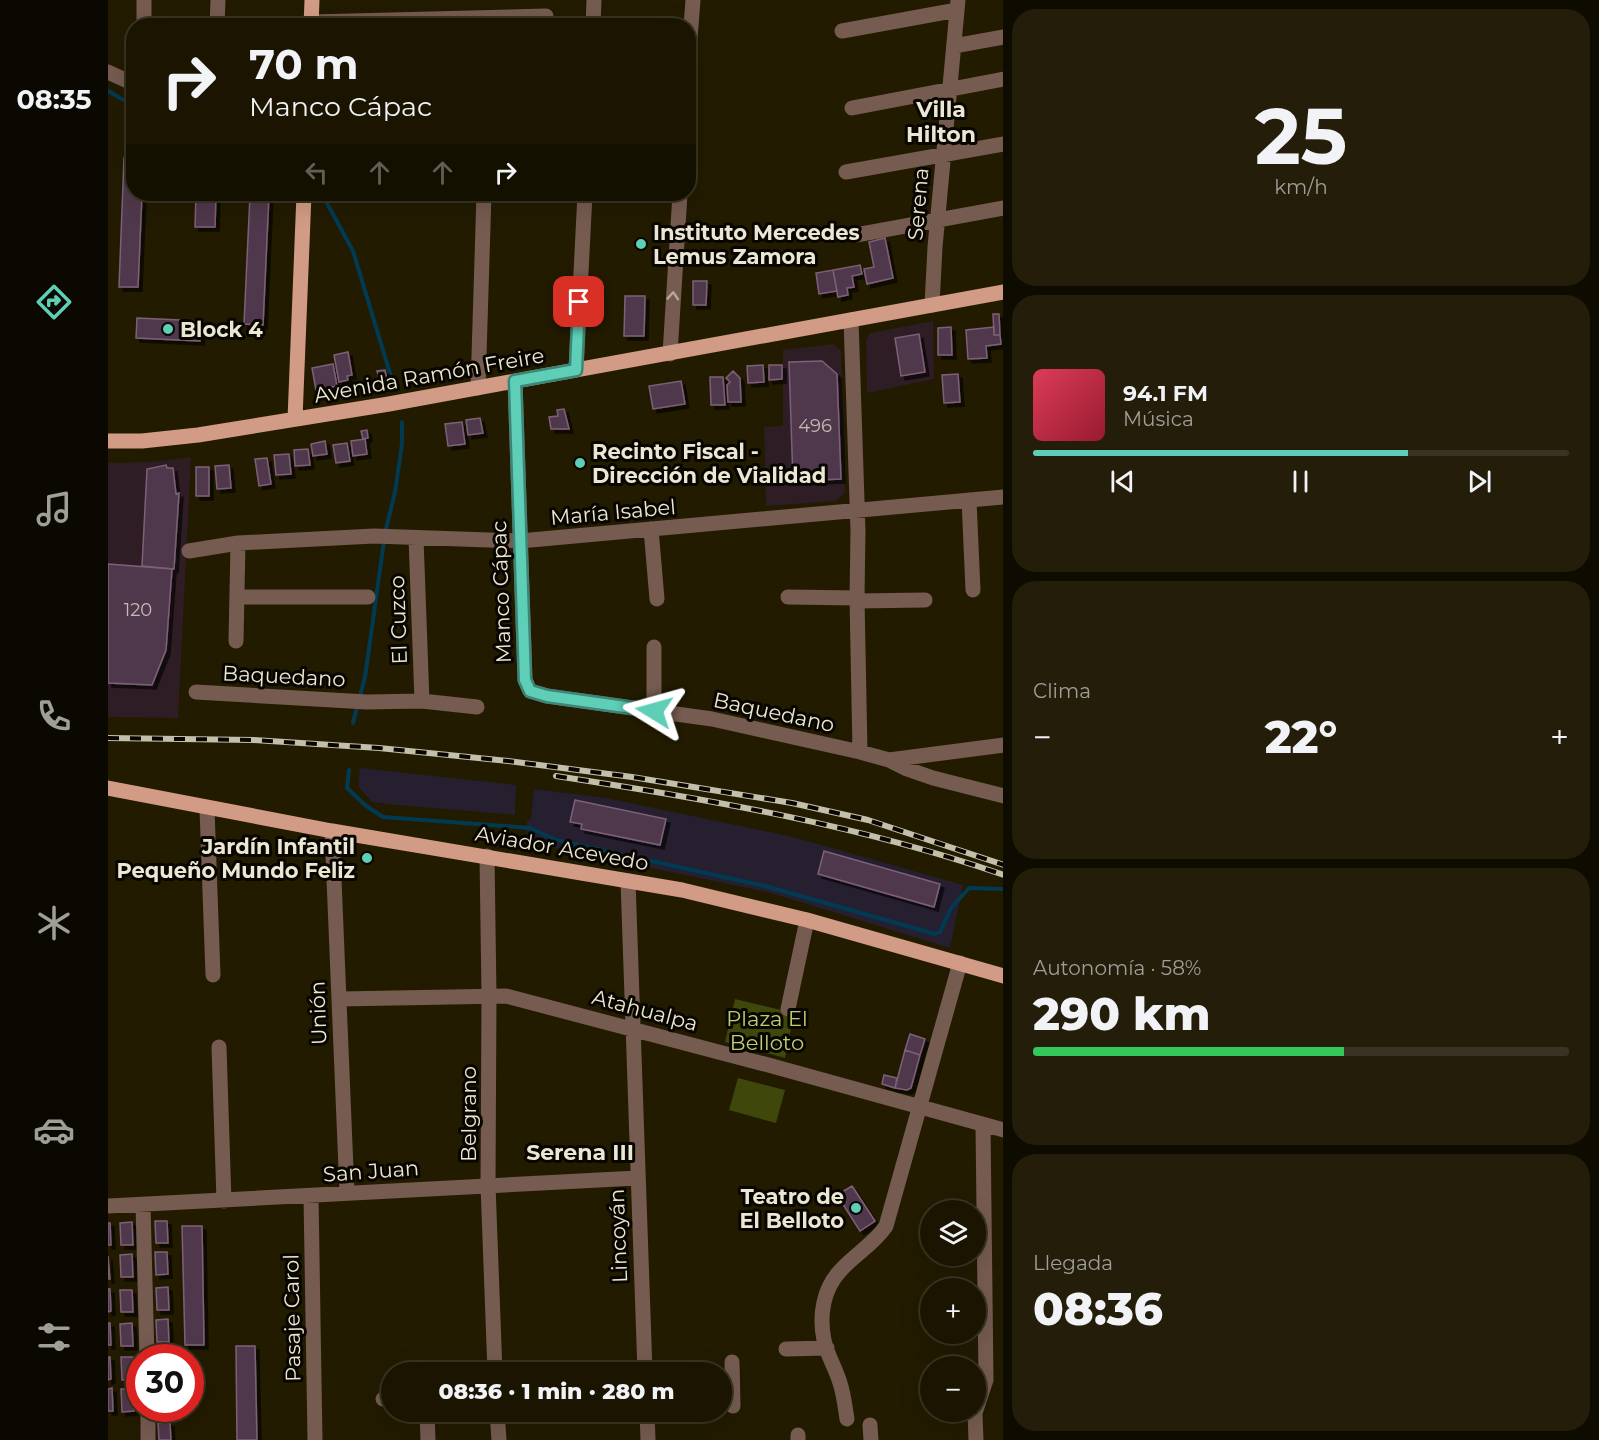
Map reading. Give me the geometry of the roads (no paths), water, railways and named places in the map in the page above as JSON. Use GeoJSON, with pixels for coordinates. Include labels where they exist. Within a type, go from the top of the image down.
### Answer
{"type":"FeatureCollection","features":[{"type":"Feature","properties":{"kind":"main road"},"geometry":{"type":"LineString","coordinates":[[311,18],[312,0]]}},
{"type":"Feature","properties":{"kind":"main road"},"geometry":{"type":"LineString","coordinates":[[294,419],[304,201]]}},
{"type":"Feature","properties":{"kind":"main road","name":"Avenida Ramón Freire"},"geometry":{"type":"LineString","coordinates":[[108,441],[167,439],[294,419],[670,354],[1003,292]]}},
{"type":"Feature","properties":{"kind":"main road","name":"Aviador Acevedo"},"geometry":{"type":"LineString","coordinates":[[108,788],[207,809],[487,856],[755,906],[1003,976]]}},
{"type":"Feature","properties":{"kind":"street"},"geometry":{"type":"LineString","coordinates":[[144,0],[144,18]]}},
{"type":"Feature","properties":{"kind":"street"},"geometry":{"type":"LineString","coordinates":[[217,18],[218,0]]}},
{"type":"Feature","properties":{"kind":"street"},"geometry":{"type":"LineString","coordinates":[[593,18],[594,0]]}},
{"type":"Feature","properties":{"kind":"street"},"geometry":{"type":"LineString","coordinates":[[692,18],[693,0]]}},
{"type":"Feature","properties":{"kind":"street"},"geometry":{"type":"LineString","coordinates":[[842,31],[958,5]]}},
{"type":"Feature","properties":{"kind":"street","name":"Serena"},"geometry":{"type":"LineString","coordinates":[[932,305],[958,5]]}},
{"type":"Feature","properties":{"kind":"street"},"geometry":{"type":"LineString","coordinates":[[487,18],[546,16]]}},
{"type":"Feature","properties":{"kind":"street"},"geometry":{"type":"LineString","coordinates":[[954,46],[1003,37]]}},
{"type":"Feature","properties":{"kind":"street"},"geometry":{"type":"LineString","coordinates":[[108,72],[126,80]]}},
{"type":"Feature","properties":{"kind":"street"},"geometry":{"type":"LineString","coordinates":[[852,108],[1003,79]]}},
{"type":"Feature","properties":{"kind":"street"},"geometry":{"type":"LineString","coordinates":[[846,172],[1003,144]]}},
{"type":"Feature","properties":{"kind":"street"},"geometry":{"type":"LineString","coordinates":[[478,388],[484,201]]}},
{"type":"Feature","properties":{"kind":"street"},"geometry":{"type":"LineString","coordinates":[[576,370],[585,201]]}},
{"type":"Feature","properties":{"kind":"street"},"geometry":{"type":"LineString","coordinates":[[670,354],[680,201]]}},
{"type":"Feature","properties":{"kind":"street"},"geometry":{"type":"LineString","coordinates":[[856,235],[1003,208]]}},
{"type":"Feature","properties":{"kind":"street"},"geometry":{"type":"LineString","coordinates":[[851,321],[858,510],[860,752]]}},
{"type":"Feature","properties":{"kind":"street","name":"Manco Cápac"},"geometry":{"type":"LineString","coordinates":[[515,381],[525,680],[530,691]]}},
{"type":"Feature","properties":{"kind":"street","name":"María Isabel"},"geometry":{"type":"LineString","coordinates":[[189,551],[238,543],[374,536],[520,541],[1003,497]]}},
{"type":"Feature","properties":{"kind":"street"},"geometry":{"type":"LineString","coordinates":[[969,500],[973,590]]}},
{"type":"Feature","properties":{"kind":"street"},"geometry":{"type":"LineString","coordinates":[[651,529],[657,599]]}},
{"type":"Feature","properties":{"kind":"street","name":"El Cuzco"},"geometry":{"type":"LineString","coordinates":[[416,538],[422,701]]}},
{"type":"Feature","properties":{"kind":"street"},"geometry":{"type":"LineString","coordinates":[[236,641],[238,543]]}},
{"type":"Feature","properties":{"kind":"street"},"geometry":{"type":"LineString","coordinates":[[237,597],[368,597]]}},
{"type":"Feature","properties":{"kind":"street"},"geometry":{"type":"LineString","coordinates":[[788,597],[925,600]]}},
{"type":"Feature","properties":{"kind":"street"},"geometry":{"type":"LineString","coordinates":[[654,646],[654,711]]}},
{"type":"Feature","properties":{"kind":"street","name":"Baquedano"},"geometry":{"type":"LineString","coordinates":[[530,691],[547,696],[712,719],[860,752],[889,760],[933,778],[1003,796]]}},
{"type":"Feature","properties":{"kind":"street","name":"Baquedano"},"geometry":{"type":"LineString","coordinates":[[196,692],[367,702],[422,701],[477,707]]}},
{"type":"Feature","properties":{"kind":"street"},"geometry":{"type":"LineString","coordinates":[[889,760],[1003,746]]}},
{"type":"Feature","properties":{"kind":"street"},"geometry":{"type":"LineString","coordinates":[[207,809],[213,975]]}},
{"type":"Feature","properties":{"kind":"street","name":"Unión"},"geometry":{"type":"LineString","coordinates":[[332,831],[347,1193]]}},
{"type":"Feature","properties":{"kind":"street","name":"Belgrano"},"geometry":{"type":"LineString","coordinates":[[487,856],[488,1185],[495,1362]]}},
{"type":"Feature","properties":{"kind":"street","name":"Lincoyán"},"geometry":{"type":"LineString","coordinates":[[628,881],[645,1362]]}},
{"type":"Feature","properties":{"kind":"street"},"geometry":{"type":"LineString","coordinates":[[788,1009],[807,920]]}},
{"type":"Feature","properties":{"kind":"street"},"geometry":{"type":"LineString","coordinates":[[847,1419],[841,1384],[824,1340],[822,1318],[825,1296],[832,1280],[840,1270],[886,1226],[960,963]]}},
{"type":"Feature","properties":{"kind":"street","name":"Atahualpa"},"geometry":{"type":"LineString","coordinates":[[339,999],[506,996],[1003,1130]]}},
{"type":"Feature","properties":{"kind":"street"},"geometry":{"type":"LineString","coordinates":[[219,1047],[224,1201]]}},
{"type":"Feature","properties":{"kind":"street"},"geometry":{"type":"LineString","coordinates":[[976,1440],[975,1413],[986,1380],[983,1125]]}},
{"type":"Feature","properties":{"kind":"street","name":"San Juan"},"geometry":{"type":"LineString","coordinates":[[108,1206],[637,1178]]}},
{"type":"Feature","properties":{"kind":"street","name":"Pasaje Carol"},"geometry":{"type":"LineString","coordinates":[[311,1196],[315,1440]]}},
{"type":"Feature","properties":{"kind":"street"},"geometry":{"type":"LineString","coordinates":[[143,1204],[147,1344]]}},
{"type":"Feature","properties":{"kind":"street"},"geometry":{"type":"LineString","coordinates":[[786,1348],[827,1348]]}},
{"type":"Feature","properties":{"kind":"street"},"geometry":{"type":"LineString","coordinates":[[148,1422],[148,1440]]}},
{"type":"Feature","properties":{"kind":"street"},"geometry":{"type":"LineString","coordinates":[[427,1422],[428,1440]]}},
{"type":"Feature","properties":{"kind":"street"},"geometry":{"type":"LineString","coordinates":[[498,1422],[499,1440]]}},
{"type":"Feature","properties":{"kind":"street"},"geometry":{"type":"LineString","coordinates":[[647,1422],[648,1440]]}},
{"type":"Feature","properties":{"kind":"waterway"},"geometry":{"type":"LineString","coordinates":[[108,91],[126,101]]}},
{"type":"Feature","properties":{"kind":"waterway"},"geometry":{"type":"LineString","coordinates":[[326,201],[353,251],[392,380]]}},
{"type":"Feature","properties":{"kind":"waterway"},"geometry":{"type":"LineString","coordinates":[[385,533],[395,492],[402,444],[402,422]]}},
{"type":"Feature","properties":{"kind":"waterway"},"geometry":{"type":"LineString","coordinates":[[360,696],[365,677],[384,541]]}},
{"type":"Feature","properties":{"kind":"waterway"},"geometry":{"type":"LineString","coordinates":[[353,723],[357,707]]}},
{"type":"Feature","properties":{"kind":"waterway"},"geometry":{"type":"LineString","coordinates":[[349,770],[347,788],[365,805],[383,817],[530,828],[556,840],[769,887],[935,934],[940,932],[951,908],[969,888],[1003,889]]}},
{"type":"Feature","properties":{"kind":"railway"},"geometry":{"type":"LineString","coordinates":[[108,738],[253,740],[379,748],[632,777],[792,803],[868,820],[1003,865]]}},
{"type":"Feature","properties":{"kind":"railway"},"geometry":{"type":"LineString","coordinates":[[556,776],[782,815],[894,842],[1003,875]]}},
{"type":"Feature","properties":{"kind":"place","name":"Instituto Mercedes Lemus Zamora"},"geometry":{"type":"Point","coordinates":[641,244]}},
{"type":"Feature","properties":{"kind":"place","name":"Block 4"},"geometry":{"type":"Point","coordinates":[168,329]}},
{"type":"Feature","properties":{"kind":"place","name":"Recinto Fiscal - Dirección de Vialidad"},"geometry":{"type":"Point","coordinates":[580,463]}},
{"type":"Feature","properties":{"kind":"place","name":"Jardín Infantil Pequeño Mundo Feliz"},"geometry":{"type":"Point","coordinates":[367,858]}},
{"type":"Feature","properties":{"kind":"place","name":"Teatro de El Belloto"},"geometry":{"type":"Point","coordinates":[856,1208]}},
{"type":"Feature","properties":{"kind":"district","name":"Villa Hilton"},"geometry":{"type":"Point","coordinates":[941,122]}},
{"type":"Feature","properties":{"kind":"district","name":"Serena III"},"geometry":{"type":"Point","coordinates":[580,1152]}},
{"type":"Feature","properties":{"kind":"park label","name":"Plaza El Belloto"},"geometry":{"type":"Point","coordinates":[767,1030]}}]}
